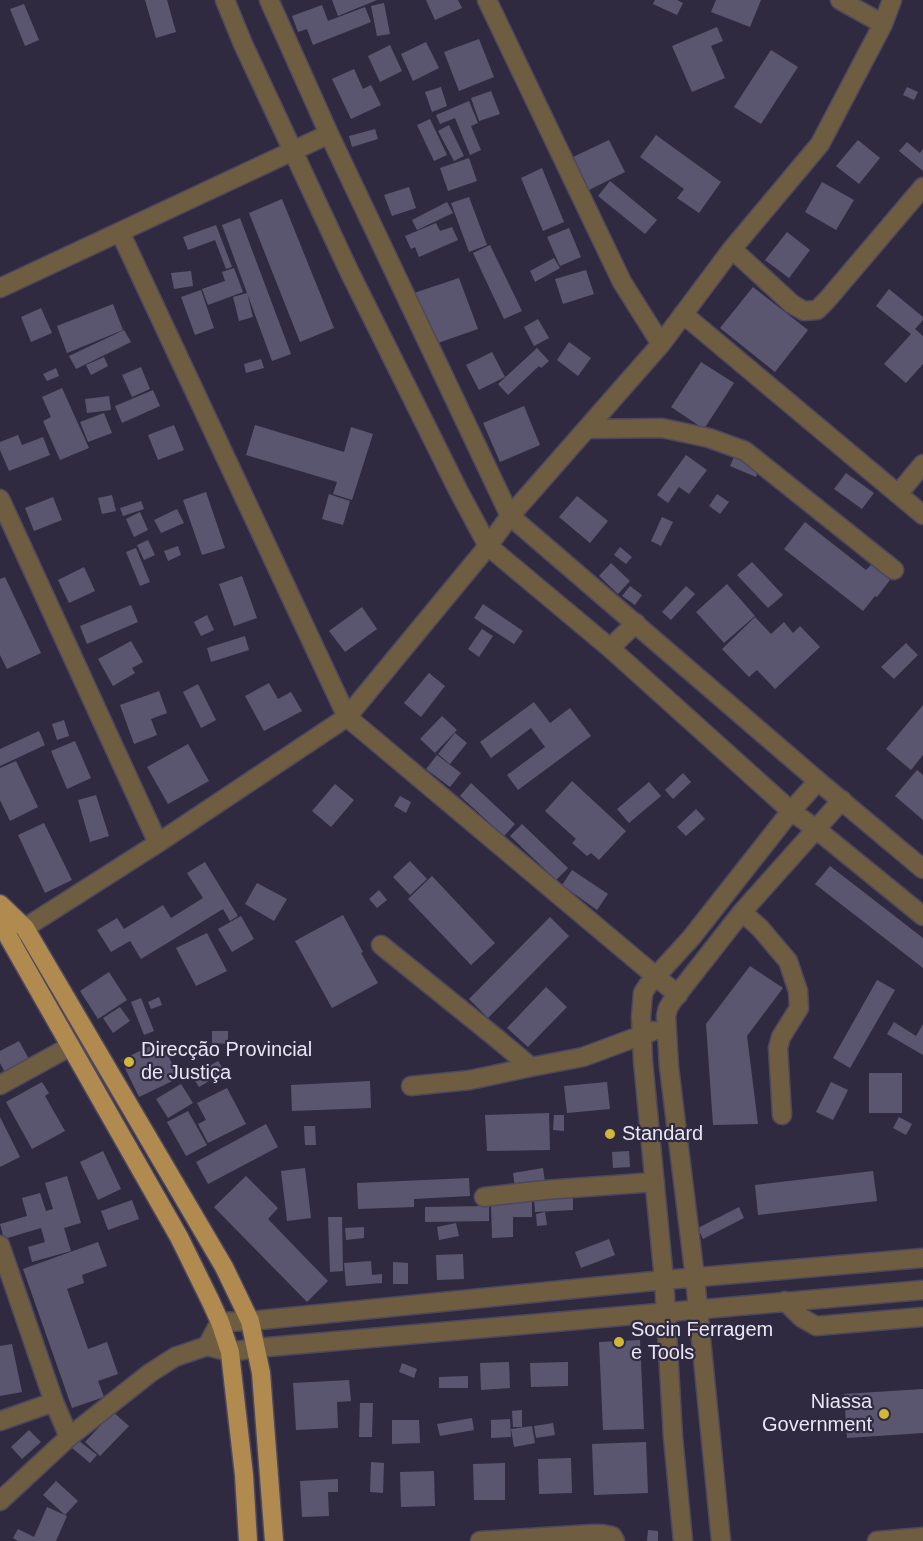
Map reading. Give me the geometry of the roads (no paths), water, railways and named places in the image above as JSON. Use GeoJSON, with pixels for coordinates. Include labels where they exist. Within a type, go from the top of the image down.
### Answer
{"type":"FeatureCollection","features":[{"type":"Feature","properties":{"kind":"main road"},"geometry":{"type":"LineString","coordinates":[[0,904],[25,928],[224,1267],[250,1321],[261,1373],[274,1541]]}},
{"type":"Feature","properties":{"kind":"main road"},"geometry":{"type":"LineString","coordinates":[[0,916],[9,938],[179,1237],[220,1322],[230,1352],[244,1475],[248,1541]]}},
{"type":"Feature","properties":{"kind":"street"},"geometry":{"type":"LineString","coordinates":[[225,0],[292,152],[459,492],[488,546],[610,648],[791,811],[923,916]]}},
{"type":"Feature","properties":{"kind":"street"},"geometry":{"type":"LineString","coordinates":[[270,0],[329,134],[510,516],[818,781],[923,868]]}},
{"type":"Feature","properties":{"kind":"street"},"geometry":{"type":"LineString","coordinates":[[487,0],[622,282],[661,344]]}},
{"type":"Feature","properties":{"kind":"street"},"geometry":{"type":"LineString","coordinates":[[840,0],[883,24]]}},
{"type":"Feature","properties":{"kind":"street"},"geometry":{"type":"LineString","coordinates":[[9,938],[158,843],[347,717],[488,546],[510,516],[661,344],[732,249],[820,144],[883,24],[892,0]]}},
{"type":"Feature","properties":{"kind":"street"},"geometry":{"type":"LineString","coordinates":[[0,288],[329,134]]}},
{"type":"Feature","properties":{"kind":"street"},"geometry":{"type":"LineString","coordinates":[[732,249],[792,304],[804,311],[817,310],[923,187]]}},
{"type":"Feature","properties":{"kind":"street"},"geometry":{"type":"LineString","coordinates":[[120,232],[347,717],[678,995]]}},
{"type":"Feature","properties":{"kind":"street"},"geometry":{"type":"LineString","coordinates":[[683,314],[923,515]]}},
{"type":"Feature","properties":{"kind":"street"},"geometry":{"type":"LineString","coordinates":[[587,429],[662,428],[709,438],[745,451],[894,570]]}},
{"type":"Feature","properties":{"kind":"street"},"geometry":{"type":"LineString","coordinates":[[898,494],[923,464]]}},
{"type":"Feature","properties":{"kind":"street"},"geometry":{"type":"LineString","coordinates":[[0,499],[158,843]]}},
{"type":"Feature","properties":{"kind":"street"},"geometry":{"type":"LineString","coordinates":[[610,648],[636,623]]}},
{"type":"Feature","properties":{"kind":"street"},"geometry":{"type":"LineString","coordinates":[[683,1541],[673,1437],[664,1280],[641,1003],[648,985],[691,938],[791,811],[818,781]]}},
{"type":"Feature","properties":{"kind":"street"},"geometry":{"type":"LineString","coordinates":[[721,1541],[695,1278],[669,1067],[666,1016],[668,1008],[742,912],[842,800]]}},
{"type":"Feature","properties":{"kind":"street"},"geometry":{"type":"LineString","coordinates":[[742,912],[760,928],[788,961],[798,991],[799,1008],[781,1037],[778,1048],[782,1115]]}},
{"type":"Feature","properties":{"kind":"street"},"geometry":{"type":"LineString","coordinates":[[381,945],[531,1067]]}},
{"type":"Feature","properties":{"kind":"street"},"geometry":{"type":"LineString","coordinates":[[411,1086],[470,1080],[583,1057],[666,1028]]}},
{"type":"Feature","properties":{"kind":"street"},"geometry":{"type":"LineString","coordinates":[[0,1085],[71,1046]]}},
{"type":"Feature","properties":{"kind":"street"},"geometry":{"type":"LineString","coordinates":[[484,1197],[574,1187],[655,1182]]}},
{"type":"Feature","properties":{"kind":"street"},"geometry":{"type":"LineString","coordinates":[[0,1245],[54,1402],[69,1437]]}},
{"type":"Feature","properties":{"kind":"street"},"geometry":{"type":"LineString","coordinates":[[207,1346],[220,1322],[923,1258]]}},
{"type":"Feature","properties":{"kind":"street"},"geometry":{"type":"LineString","coordinates":[[848,1265],[851,1296]]}},
{"type":"Feature","properties":{"kind":"street"},"geometry":{"type":"LineString","coordinates":[[0,1501],[69,1437],[150,1373],[175,1357],[207,1346],[230,1352],[923,1290]]}},
{"type":"Feature","properties":{"kind":"street"},"geometry":{"type":"LineString","coordinates":[[785,1301],[802,1318],[816,1326],[923,1317]]}},
{"type":"Feature","properties":{"kind":"street"},"geometry":{"type":"LineString","coordinates":[[0,1421],[54,1402]]}},
{"type":"Feature","properties":{"kind":"street"},"geometry":{"type":"LineString","coordinates":[[480,1541],[593,1534],[612,1536],[615,1541]]}},
{"type":"Feature","properties":{"kind":"street"},"geometry":{"type":"LineString","coordinates":[[877,1541],[923,1537]]}},
{"type":"Feature","properties":{"kind":"place","name":"Direcção Provincial de Justiça"},"geometry":{"type":"Point","coordinates":[129,1062]}},
{"type":"Feature","properties":{"kind":"place","name":"Standard"},"geometry":{"type":"Point","coordinates":[610,1134]}},
{"type":"Feature","properties":{"kind":"place","name":"Socin Ferragem e Tools"},"geometry":{"type":"Point","coordinates":[619,1342]}},
{"type":"Feature","properties":{"kind":"place","name":"Niassa Government"},"geometry":{"type":"Point","coordinates":[884,1414]}}]}
